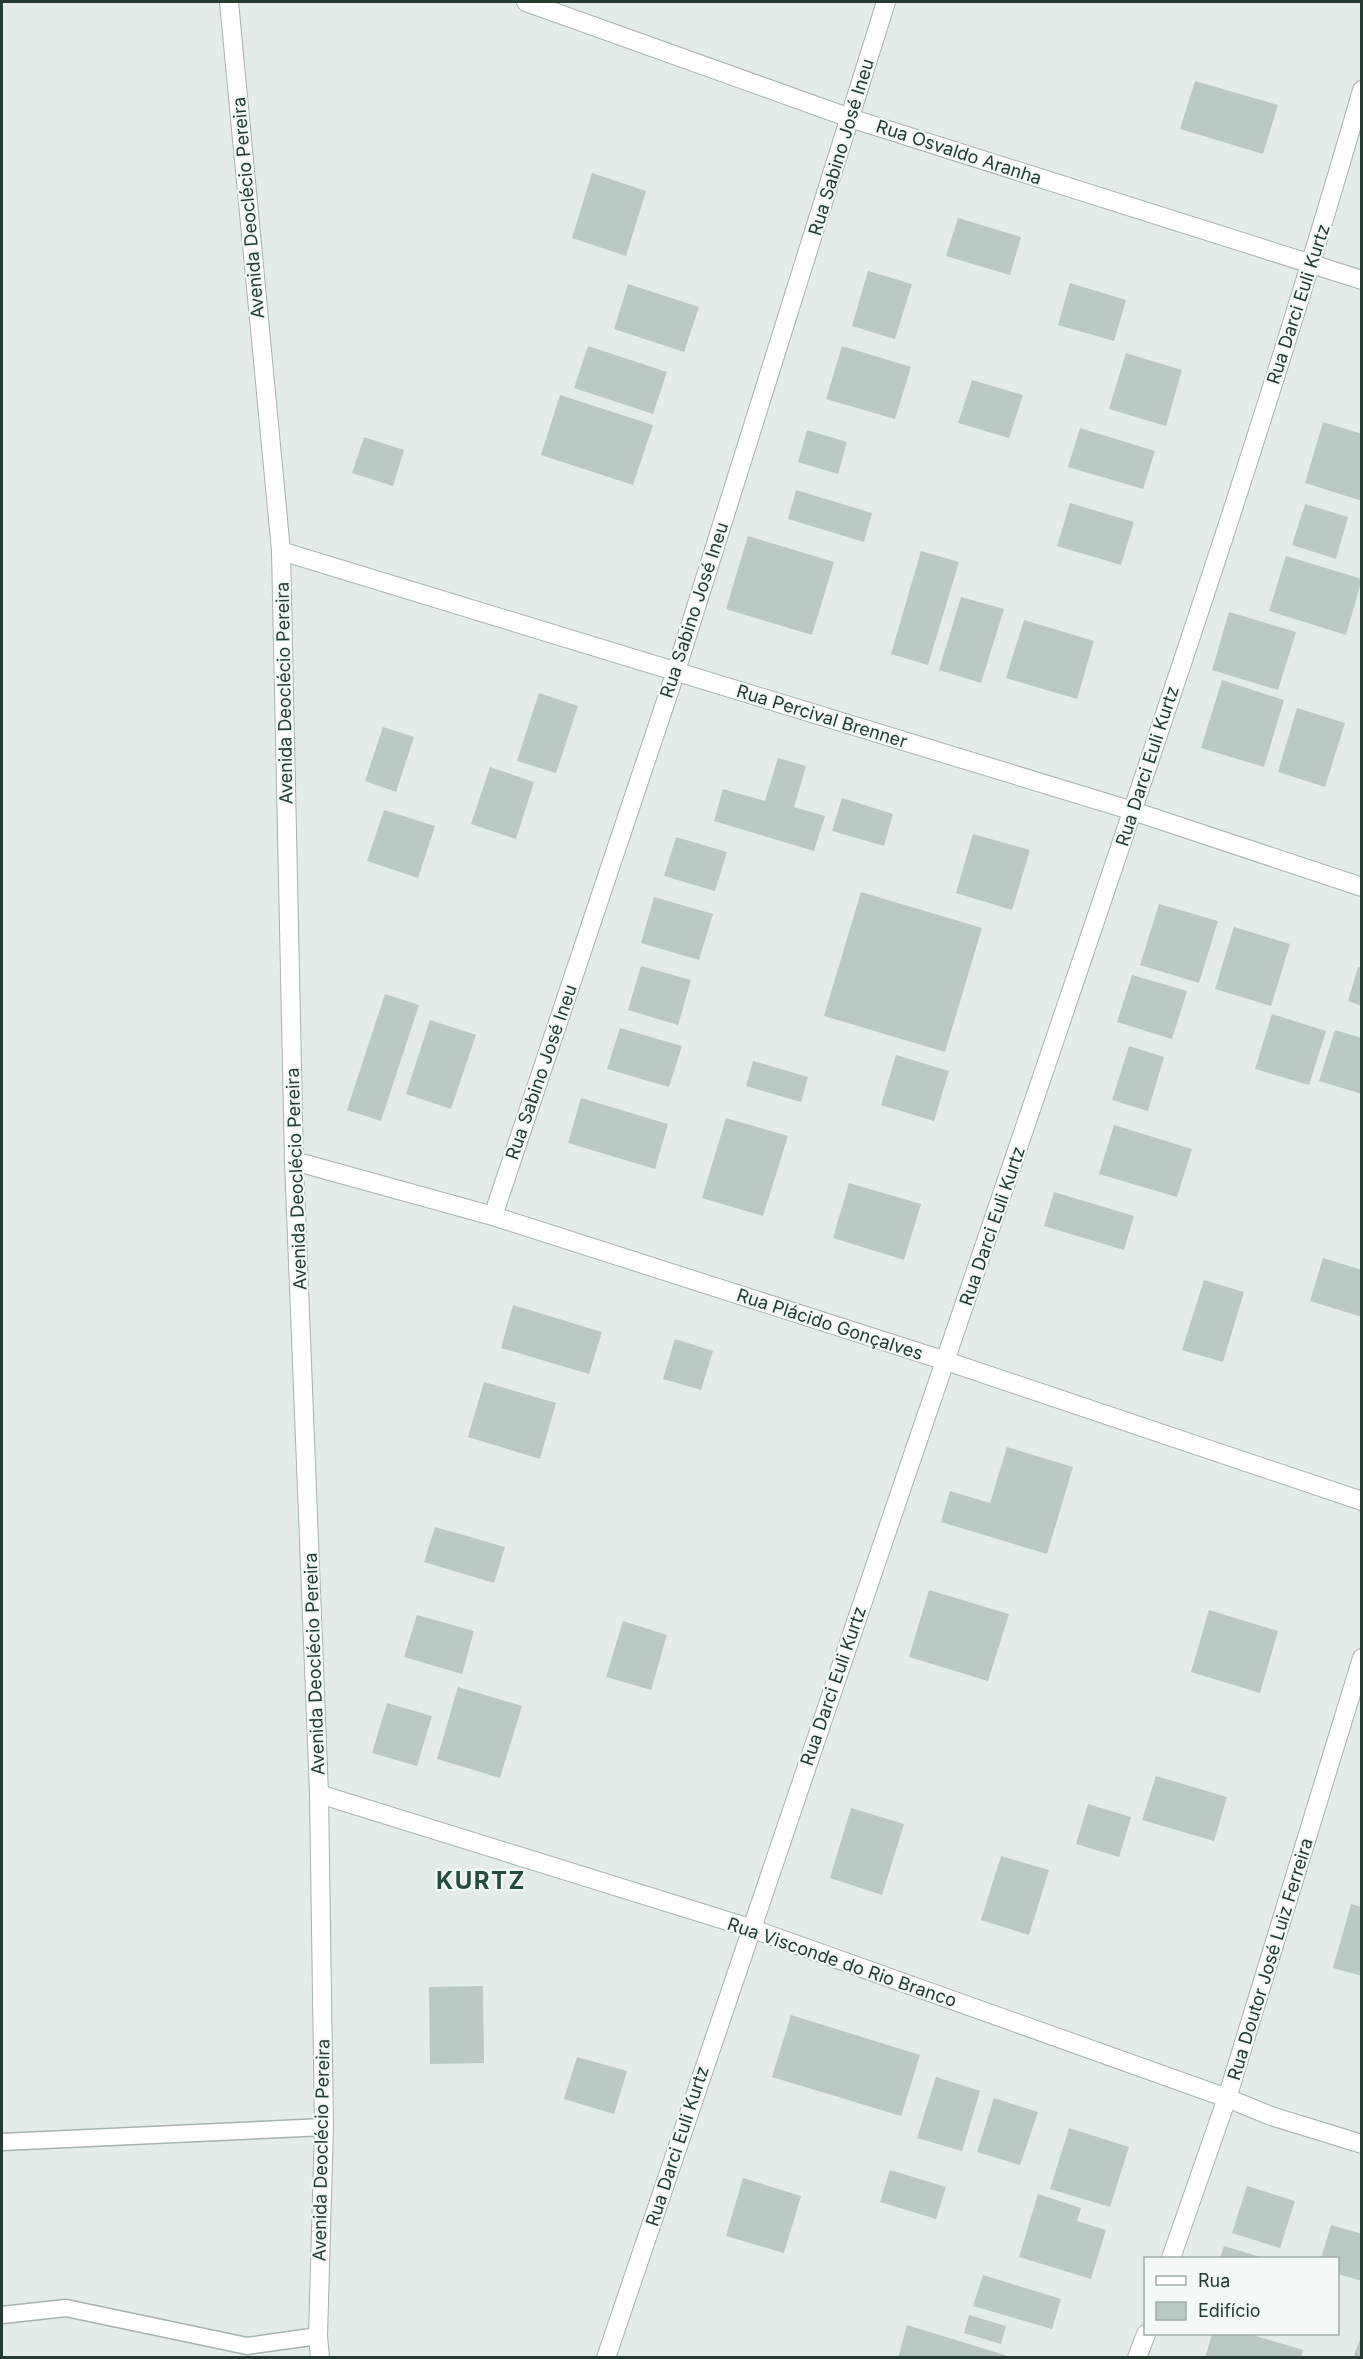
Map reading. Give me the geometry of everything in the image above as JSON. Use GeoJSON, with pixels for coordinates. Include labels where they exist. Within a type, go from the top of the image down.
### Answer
{"type":"FeatureCollection","features":[{"type":"Feature","properties":{"kind":"street","name":"Avenida Deoclécio Pereira"},"geometry":{"type":"LineString","coordinates":[[229,2],[281,551],[294,1161],[319,1794],[324,2127],[318,2336],[320,2358]]}},
{"type":"Feature","properties":{"kind":"street","name":"Rua Osvaldo Aranha"},"geometry":{"type":"LineString","coordinates":[[526,2],[850,118],[1362,280]]}},
{"type":"Feature","properties":{"kind":"street","name":"Rua Sabino José Ineu"},"geometry":{"type":"LineString","coordinates":[[493,1216],[676,671],[886,2]]}},
{"type":"Feature","properties":{"kind":"street","name":"Rua Darci Euli Kurtz"},"geometry":{"type":"LineString","coordinates":[[606,2358],[750,1928],[1133,811],[1312,264],[1362,90]]}},
{"type":"Feature","properties":{"kind":"street","name":"Rua Percival Brenner"},"geometry":{"type":"LineString","coordinates":[[281,551],[1133,811],[1362,887]]}},
{"type":"Feature","properties":{"kind":"street","name":"Rua Plácido Gonçalves"},"geometry":{"type":"LineString","coordinates":[[294,1161],[493,1216],[946,1361],[1362,1501]]}},
{"type":"Feature","properties":{"kind":"street","name":"Rua Doutor José Luiz Ferreira"},"geometry":{"type":"LineString","coordinates":[[1172,2257],[1227,2098],[1362,1658]]}},
{"type":"Feature","properties":{"kind":"street","name":"Rua Visconde do Rio Branco"},"geometry":{"type":"LineString","coordinates":[[319,1794],[750,1928],[1227,2098],[1271,2116],[1362,2144]]}},
{"type":"Feature","properties":{"kind":"street"},"geometry":{"type":"LineString","coordinates":[[1137,2358],[1146,2335]]}},
{"type":"Feature","properties":{"kind":"lane"},"geometry":{"type":"LineString","coordinates":[[2,2142],[324,2127]]}},
{"type":"Feature","properties":{"kind":"lane"},"geometry":{"type":"LineString","coordinates":[[2,2315],[66,2308],[247,2346],[318,2336]]}},
{"type":"Feature","properties":{"kind":"building"},"geometry":{"type":"Polygon","coordinates":[[[1195,81],[1278,105],[1263,154],[1180,129],[1195,81]]]}},
{"type":"Feature","properties":{"kind":"building"},"geometry":{"type":"Polygon","coordinates":[[[592,173],[646,191],[626,256],[572,238],[592,173]]]}},
{"type":"Feature","properties":{"kind":"building"},"geometry":{"type":"Polygon","coordinates":[[[958,218],[1021,237],[1010,275],[946,256],[958,218]]]}},
{"type":"Feature","properties":{"kind":"building"},"geometry":{"type":"Polygon","coordinates":[[[868,271],[912,284],[895,339],[852,326],[868,271]]]}},
{"type":"Feature","properties":{"kind":"building"},"geometry":{"type":"Polygon","coordinates":[[[1070,283],[1126,300],[1114,341],[1058,325],[1070,283]]]}},
{"type":"Feature","properties":{"kind":"building"},"geometry":{"type":"Polygon","coordinates":[[[628,284],[699,307],[684,352],[614,329],[628,284]]]}},
{"type":"Feature","properties":{"kind":"building"},"geometry":{"type":"Polygon","coordinates":[[[588,346],[667,372],[653,414],[574,388],[588,346]]]}},
{"type":"Feature","properties":{"kind":"building"},"geometry":{"type":"Polygon","coordinates":[[[842,346],[911,367],[895,419],[826,399],[842,346]]]}},
{"type":"Feature","properties":{"kind":"building"},"geometry":{"type":"Polygon","coordinates":[[[1126,353],[1182,370],[1166,426],[1109,409],[1126,353]]]}},
{"type":"Feature","properties":{"kind":"building"},"geometry":{"type":"Polygon","coordinates":[[[972,380],[1023,395],[1009,438],[958,423],[972,380]]]}},
{"type":"Feature","properties":{"kind":"building"},"geometry":{"type":"Polygon","coordinates":[[[560,395],[653,425],[633,485],[541,455],[560,395]]]}},
{"type":"Feature","properties":{"kind":"building"},"geometry":{"type":"Polygon","coordinates":[[[1323,422],[1362,434],[1362,501],[1305,483],[1323,422]]]}},
{"type":"Feature","properties":{"kind":"building"},"geometry":{"type":"Polygon","coordinates":[[[1080,428],[1155,451],[1143,489],[1068,467],[1080,428]]]}},
{"type":"Feature","properties":{"kind":"building"},"geometry":{"type":"Polygon","coordinates":[[[807,430],[847,442],[838,474],[798,462],[807,430]]]}},
{"type":"Feature","properties":{"kind":"building"},"geometry":{"type":"Polygon","coordinates":[[[364,437],[404,450],[393,486],[352,473],[364,437]]]}},
{"type":"Feature","properties":{"kind":"building"},"geometry":{"type":"Polygon","coordinates":[[[796,490],[872,513],[864,542],[788,519],[796,490]]]}},
{"type":"Feature","properties":{"kind":"building"},"geometry":{"type":"Polygon","coordinates":[[[1070,503],[1134,522],[1121,565],[1057,546],[1070,503]]]}},
{"type":"Feature","properties":{"kind":"building"},"geometry":{"type":"Polygon","coordinates":[[[1305,504],[1348,517],[1336,559],[1292,545],[1305,504]]]}},
{"type":"Feature","properties":{"kind":"building"},"geometry":{"type":"Polygon","coordinates":[[[748,536],[834,562],[812,635],[726,609],[748,536]]]}},
{"type":"Feature","properties":{"kind":"building"},"geometry":{"type":"Polygon","coordinates":[[[921,551],[959,562],[928,665],[891,654],[921,551]]]}},
{"type":"Feature","properties":{"kind":"building"},"geometry":{"type":"Polygon","coordinates":[[[1286,556],[1362,579],[1346,635],[1269,611],[1286,556]]]}},
{"type":"Feature","properties":{"kind":"building"},"geometry":{"type":"Polygon","coordinates":[[[961,597],[1004,609],[981,683],[939,670],[961,597]]]}},
{"type":"Feature","properties":{"kind":"building"},"geometry":{"type":"Polygon","coordinates":[[[1229,612],[1296,632],[1278,690],[1212,670],[1229,612]]]}},
{"type":"Feature","properties":{"kind":"building"},"geometry":{"type":"Polygon","coordinates":[[[1024,620],[1094,641],[1077,699],[1006,678],[1024,620]]]}},
{"type":"Feature","properties":{"kind":"building"},"geometry":{"type":"Polygon","coordinates":[[[1222,680],[1284,700],[1264,767],[1201,748],[1222,680]]]}},
{"type":"Feature","properties":{"kind":"building"},"geometry":{"type":"Polygon","coordinates":[[[539,693],[578,706],[556,773],[517,761],[539,693]]]}},
{"type":"Feature","properties":{"kind":"building"},"geometry":{"type":"Polygon","coordinates":[[[1297,708],[1345,723],[1325,787],[1278,772],[1297,708]]]}},
{"type":"Feature","properties":{"kind":"building"},"geometry":{"type":"Polygon","coordinates":[[[383,727],[414,737],[396,792],[365,781],[383,727]]]}},
{"type":"Feature","properties":{"kind":"building"},"geometry":{"type":"Polygon","coordinates":[[[778,758],[806,766],[794,807],[825,816],[814,851],[714,821],[723,789],[765,801],[778,758]]]}},
{"type":"Feature","properties":{"kind":"building"},"geometry":{"type":"Polygon","coordinates":[[[490,767],[534,782],[516,839],[471,824],[490,767]]]}},
{"type":"Feature","properties":{"kind":"building"},"geometry":{"type":"Polygon","coordinates":[[[842,798],[893,814],[884,846],[832,831],[842,798]]]}},
{"type":"Feature","properties":{"kind":"building"},"geometry":{"type":"Polygon","coordinates":[[[384,810],[435,826],[418,878],[367,861],[384,810]]]}},
{"type":"Feature","properties":{"kind":"building"},"geometry":{"type":"Polygon","coordinates":[[[973,834],[1030,850],[1012,910],[956,893],[973,834]]]}},
{"type":"Feature","properties":{"kind":"building"},"geometry":{"type":"Polygon","coordinates":[[[676,837],[727,852],[715,891],[664,876],[676,837]]]}},
{"type":"Feature","properties":{"kind":"building"},"geometry":{"type":"Polygon","coordinates":[[[861,892],[982,928],[945,1052],[824,1016],[861,892]]]}},
{"type":"Feature","properties":{"kind":"building"},"geometry":{"type":"Polygon","coordinates":[[[654,897],[713,914],[699,960],[641,943],[654,897]]]}},
{"type":"Feature","properties":{"kind":"building"},"geometry":{"type":"Polygon","coordinates":[[[1159,904],[1218,921],[1199,983],[1140,965],[1159,904]]]}},
{"type":"Feature","properties":{"kind":"building"},"geometry":{"type":"Polygon","coordinates":[[[1234,927],[1290,944],[1271,1006],[1215,989],[1234,927]]]}},
{"type":"Feature","properties":{"kind":"building"},"geometry":{"type":"Polygon","coordinates":[[[641,966],[691,980],[678,1025],[628,1010],[641,966]]]}},
{"type":"Feature","properties":{"kind":"building"},"geometry":{"type":"Polygon","coordinates":[[[1358,967],[1362,968],[1362,1006],[1348,1001],[1358,967]]]}},
{"type":"Feature","properties":{"kind":"building"},"geometry":{"type":"Polygon","coordinates":[[[1132,975],[1187,991],[1172,1039],[1117,1022],[1132,975]]]}},
{"type":"Feature","properties":{"kind":"building"},"geometry":{"type":"Polygon","coordinates":[[[385,994],[419,1005],[381,1121],[347,1110],[385,994]]]}},
{"type":"Feature","properties":{"kind":"building"},"geometry":{"type":"Polygon","coordinates":[[[1272,1014],[1326,1031],[1309,1085],[1255,1069],[1272,1014]]]}},
{"type":"Feature","properties":{"kind":"building"},"geometry":{"type":"Polygon","coordinates":[[[430,1020],[476,1035],[451,1109],[406,1094],[430,1020]]]}},
{"type":"Feature","properties":{"kind":"building"},"geometry":{"type":"Polygon","coordinates":[[[620,1028],[682,1046],[669,1087],[607,1069],[620,1028]]]}},
{"type":"Feature","properties":{"kind":"building"},"geometry":{"type":"Polygon","coordinates":[[[1335,1030],[1362,1038],[1362,1094],[1319,1081],[1335,1030]]]}},
{"type":"Feature","properties":{"kind":"building"},"geometry":{"type":"Polygon","coordinates":[[[1129,1046],[1164,1057],[1148,1111],[1112,1100],[1129,1046]]]}},
{"type":"Feature","properties":{"kind":"building"},"geometry":{"type":"Polygon","coordinates":[[[896,1055],[949,1071],[934,1121],[881,1105],[896,1055]]]}},
{"type":"Feature","properties":{"kind":"building"},"geometry":{"type":"Polygon","coordinates":[[[753,1061],[808,1077],[801,1102],[746,1086],[753,1061]]]}},
{"type":"Feature","properties":{"kind":"building"},"geometry":{"type":"Polygon","coordinates":[[[581,1098],[668,1124],[655,1169],[568,1143],[581,1098]]]}},
{"type":"Feature","properties":{"kind":"building"},"geometry":{"type":"Polygon","coordinates":[[[726,1118],[788,1136],[763,1216],[702,1198],[726,1118]]]}},
{"type":"Feature","properties":{"kind":"building"},"geometry":{"type":"Polygon","coordinates":[[[1114,1125],[1192,1149],[1177,1197],[1099,1174],[1114,1125]]]}},
{"type":"Feature","properties":{"kind":"building"},"geometry":{"type":"Polygon","coordinates":[[[849,1183],[921,1204],[904,1260],[833,1238],[849,1183]]]}},
{"type":"Feature","properties":{"kind":"building"},"geometry":{"type":"Polygon","coordinates":[[[1054,1192],[1134,1216],[1124,1250],[1044,1226],[1054,1192]]]}},
{"type":"Feature","properties":{"kind":"building"},"geometry":{"type":"Polygon","coordinates":[[[1323,1258],[1362,1270],[1362,1317],[1310,1301],[1323,1258]]]}},
{"type":"Feature","properties":{"kind":"building"},"geometry":{"type":"Polygon","coordinates":[[[1204,1280],[1244,1292],[1223,1362],[1182,1350],[1204,1280]]]}},
{"type":"Feature","properties":{"kind":"building"},"geometry":{"type":"Polygon","coordinates":[[[513,1305],[602,1332],[589,1374],[501,1348],[513,1305]]]}},
{"type":"Feature","properties":{"kind":"building"},"geometry":{"type":"Polygon","coordinates":[[[675,1339],[713,1351],[701,1390],[663,1379],[675,1339]]]}},
{"type":"Feature","properties":{"kind":"building"},"geometry":{"type":"Polygon","coordinates":[[[484,1382],[556,1403],[540,1459],[468,1437],[484,1382]]]}},
{"type":"Feature","properties":{"kind":"building"},"geometry":{"type":"Polygon","coordinates":[[[1007,1447],[1073,1467],[1047,1554],[941,1522],[950,1491],[990,1503],[1007,1447]]]}},
{"type":"Feature","properties":{"kind":"building"},"geometry":{"type":"Polygon","coordinates":[[[435,1527],[505,1547],[494,1583],[424,1562],[435,1527]]]}},
{"type":"Feature","properties":{"kind":"building"},"geometry":{"type":"Polygon","coordinates":[[[929,1590],[1009,1614],[988,1681],[909,1657],[929,1590]]]}},
{"type":"Feature","properties":{"kind":"building"},"geometry":{"type":"Polygon","coordinates":[[[1209,1610],[1278,1631],[1260,1693],[1191,1672],[1209,1610]]]}},
{"type":"Feature","properties":{"kind":"building"},"geometry":{"type":"Polygon","coordinates":[[[417,1615],[474,1631],[462,1674],[404,1657],[417,1615]]]}},
{"type":"Feature","properties":{"kind":"building"},"geometry":{"type":"Polygon","coordinates":[[[623,1621],[667,1635],[651,1690],[606,1677],[623,1621]]]}},
{"type":"Feature","properties":{"kind":"building"},"geometry":{"type":"Polygon","coordinates":[[[458,1687],[522,1706],[500,1778],[437,1759],[458,1687]]]}},
{"type":"Feature","properties":{"kind":"building"},"geometry":{"type":"Polygon","coordinates":[[[387,1703],[432,1716],[417,1766],[372,1753],[387,1703]]]}},
{"type":"Feature","properties":{"kind":"building"},"geometry":{"type":"Polygon","coordinates":[[[1156,1776],[1227,1797],[1214,1841],[1142,1820],[1156,1776]]]}},
{"type":"Feature","properties":{"kind":"building"},"geometry":{"type":"Polygon","coordinates":[[[1088,1804],[1131,1817],[1119,1857],[1076,1844],[1088,1804]]]}},
{"type":"Feature","properties":{"kind":"building"},"geometry":{"type":"Polygon","coordinates":[[[851,1808],[904,1824],[882,1895],[830,1878],[851,1808]]]}},
{"type":"Feature","properties":{"kind":"building"},"geometry":{"type":"Polygon","coordinates":[[[1001,1856],[1049,1870],[1029,1935],[981,1920],[1001,1856]]]}},
{"type":"Feature","properties":{"kind":"building"},"geometry":{"type":"Polygon","coordinates":[[[1351,1904],[1362,1907],[1362,1976],[1333,1968],[1351,1904]]]}},
{"type":"Feature","properties":{"kind":"building"},"geometry":{"type":"Polygon","coordinates":[[[483,1986],[484,2063],[430,2064],[429,1987],[483,1986]]]}},
{"type":"Feature","properties":{"kind":"building"},"geometry":{"type":"Polygon","coordinates":[[[791,2015],[920,2055],[901,2116],[772,2077],[791,2015]]]}},
{"type":"Feature","properties":{"kind":"building"},"geometry":{"type":"Polygon","coordinates":[[[577,2057],[627,2071],[614,2114],[564,2099],[577,2057]]]}},
{"type":"Feature","properties":{"kind":"building"},"geometry":{"type":"Polygon","coordinates":[[[936,2077],[980,2091],[962,2151],[917,2138],[936,2077]]]}},
{"type":"Feature","properties":{"kind":"building"},"geometry":{"type":"Polygon","coordinates":[[[994,2098],[1038,2112],[1020,2165],[977,2152],[994,2098]]]}},
{"type":"Feature","properties":{"kind":"building"},"geometry":{"type":"Polygon","coordinates":[[[1069,2128],[1129,2147],[1110,2207],[1050,2189],[1069,2128]]]}},
{"type":"Feature","properties":{"kind":"building"},"geometry":{"type":"Polygon","coordinates":[[[890,2170],[946,2187],[936,2219],[880,2202],[890,2170]]]}},
{"type":"Feature","properties":{"kind":"building"},"geometry":{"type":"Polygon","coordinates":[[[743,2178],[801,2196],[784,2253],[726,2236],[743,2178]]]}},
{"type":"Feature","properties":{"kind":"building"},"geometry":{"type":"Polygon","coordinates":[[[1247,2186],[1295,2201],[1280,2248],[1232,2233],[1247,2186]]]}},
{"type":"Feature","properties":{"kind":"building"},"geometry":{"type":"Polygon","coordinates":[[[1038,2194],[1081,2208],[1077,2221],[1106,2230],[1091,2279],[1019,2257],[1038,2194]]]}},
{"type":"Feature","properties":{"kind":"building"},"geometry":{"type":"Polygon","coordinates":[[[1331,2225],[1362,2234],[1362,2281],[1339,2274],[1339,2257],[1321,2257],[1331,2225]]]}},
{"type":"Feature","properties":{"kind":"building"},"geometry":{"type":"Polygon","coordinates":[[[1224,2246],[1261,2257],[1220,2257],[1224,2246]]]}},
{"type":"Feature","properties":{"kind":"building"},"geometry":{"type":"Polygon","coordinates":[[[983,2275],[1061,2299],[1052,2329],[973,2306],[983,2275]]]}},
{"type":"Feature","properties":{"kind":"building"},"geometry":{"type":"Polygon","coordinates":[[[969,2315],[1006,2326],[1001,2344],[964,2333],[969,2315]]]}},
{"type":"Feature","properties":{"kind":"building"},"geometry":{"type":"Polygon","coordinates":[[[907,2325],[1011,2357],[1011,2358],[898,2358],[907,2325]]]}},
{"type":"Feature","properties":{"kind":"building"},"geometry":{"type":"Polygon","coordinates":[[[1362,2334],[1362,2358],[1361,2358],[1354,2355],[1362,2334]]]}},
{"type":"Feature","properties":{"kind":"building"},"geometry":{"type":"Polygon","coordinates":[[[1212,2335],[1252,2335],[1303,2350],[1301,2358],[1205,2358],[1212,2335]]]}},
{"type":"Feature","properties":{"kind":"district","name":"KURTZ"},"geometry":{"type":"Point","coordinates":[481,1880]}}]}
